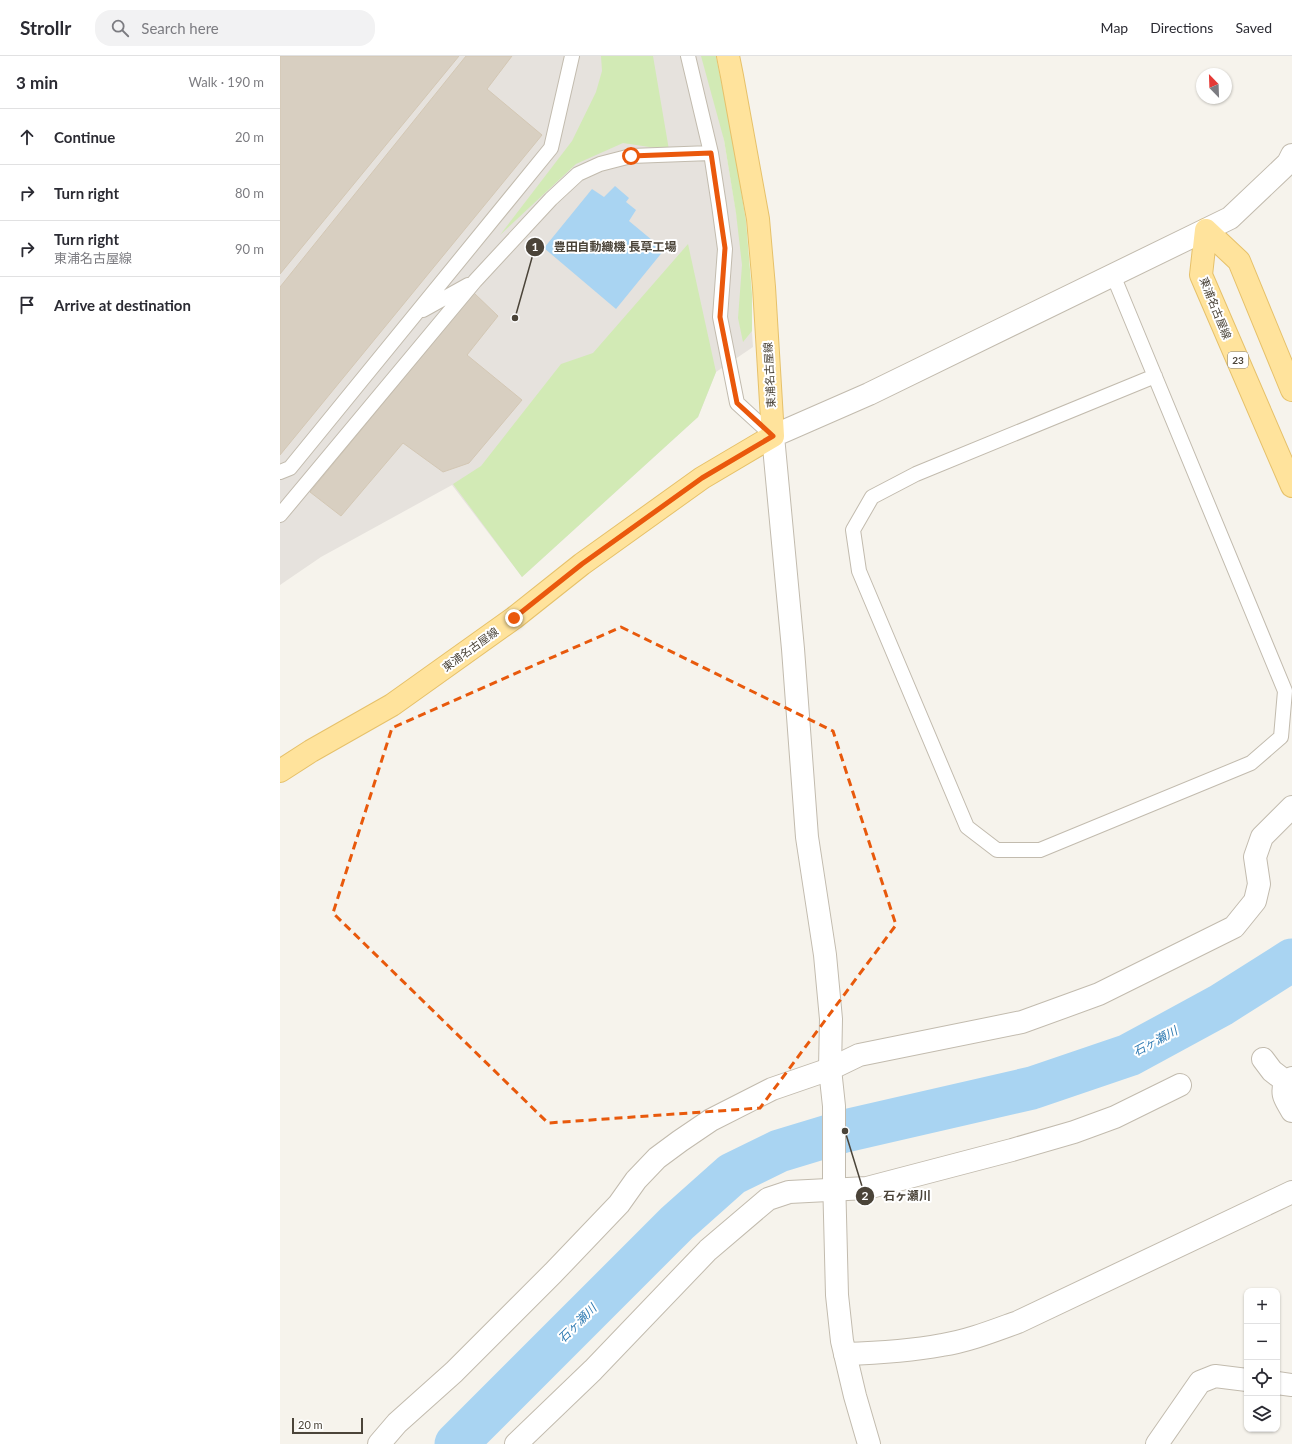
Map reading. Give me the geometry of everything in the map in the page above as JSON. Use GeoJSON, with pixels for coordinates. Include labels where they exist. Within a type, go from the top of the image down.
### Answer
{"type":"FeatureCollection","features":[{"type":"Feature","properties":{"kind":"main road","name":"東浦名古屋線"},"geometry":{"type":"LineString","coordinates":[[280,772],[311,751],[392,705],[514,618],[582,564],[702,478],[773,436],[764,287],[758,219],[728,56]]}},
{"type":"Feature","properties":{"kind":"main road","name":"東浦名古屋線"},"geometry":{"type":"LineString","coordinates":[[1206,230],[1202,275],[1292,486]]}},
{"type":"Feature","properties":{"kind":"main road"},"geometry":{"type":"LineString","coordinates":[[1206,230],[1239,262],[1292,390]]}},
{"type":"Feature","properties":{"kind":"street"},"geometry":{"type":"LineString","coordinates":[[869,1444],[855,1396],[842,1341],[837,1295],[834,1183],[834,1106],[830,1069],[831,1019],[825,955],[807,837],[793,657],[773,436],[869,394],[1230,218],[1291,161]]}},
{"type":"Feature","properties":{"kind":"street"},"geometry":{"type":"LineString","coordinates":[[379,1444],[398,1423],[454,1372],[553,1273],[619,1204],[636,1180],[657,1158],[718,1116],[772,1088],[830,1069],[859,1055],[1022,1022],[1099,994],[1234,927],[1255,901],[1259,884],[1255,857],[1262,836],[1292,807]]}},
{"type":"Feature","properties":{"kind":"street"},"geometry":{"type":"LineString","coordinates":[[1263,1059],[1272,1071],[1288,1079],[1282,1090],[1284,1097],[1292,1111]]}},
{"type":"Feature","properties":{"kind":"street"},"geometry":{"type":"LineString","coordinates":[[516,1444],[593,1370],[708,1250],[768,1199],[789,1192],[834,1183],[867,1188],[1012,1150],[1074,1132],[1115,1117],[1180,1085]]}},
{"type":"Feature","properties":{"kind":"street"},"geometry":{"type":"LineString","coordinates":[[845,1354],[895,1352],[943,1345],[982,1335],[1031,1316],[1292,1192]]}},
{"type":"Feature","properties":{"kind":"street"},"geometry":{"type":"LineString","coordinates":[[1157,1444],[1200,1382],[1215,1376],[1244,1380]]}},
{"type":"Feature","properties":{"kind":"street"},"geometry":{"type":"LineString","coordinates":[[1280,1384],[1292,1385]]}},
{"type":"Feature","properties":{"kind":"lane"},"geometry":{"type":"LineString","coordinates":[[280,472],[290,468],[551,148],[572,56]]}},
{"type":"Feature","properties":{"kind":"lane"},"geometry":{"type":"LineString","coordinates":[[688,56],[711,153],[725,248],[720,317],[737,403],[773,436]]}},
{"type":"Feature","properties":{"kind":"lane"},"geometry":{"type":"LineString","coordinates":[[280,514],[475,281],[551,199],[578,174],[600,164],[631,156],[711,153]]}},
{"type":"Feature","properties":{"kind":"lane"},"geometry":{"type":"LineString","coordinates":[[1113,275],[1155,376],[1285,690],[1281,737],[1251,763],[1040,850],[997,850],[967,827],[859,571],[853,530],[872,497],[916,474],[1155,376]]}},
{"type":"Feature","properties":{"kind":"lane"},"geometry":{"type":"LineString","coordinates":[[415,314],[475,281]]}},
{"type":"Feature","properties":{"kind":"highlighted area"},"geometry":{"type":"Polygon","coordinates":[[[621,627],[833,731],[896,925],[760,1108],[548,1123],[333,913],[392,728],[621,627]]]}},
{"type":"Feature","properties":{"kind":"shaded area"},"geometry":{"type":"Polygon","coordinates":[[[280,56],[710,56],[749,289],[753,347],[716,372],[698,417],[522,577],[452,485],[321,557],[280,585],[280,56]]]}},
{"type":"Feature","properties":{"kind":"green space"},"geometry":{"type":"Polygon","coordinates":[[[601,56],[653,56],[669,150],[623,143],[576,164],[500,235],[572,141],[596,92],[602,71],[601,56]]]}},
{"type":"Feature","properties":{"kind":"green space"},"geometry":{"type":"Polygon","coordinates":[[[701,56],[716,56],[732,134],[746,221],[752,294],[752,331],[743,342],[738,318],[742,265],[736,213],[724,140],[701,56]]]}},
{"type":"Feature","properties":{"kind":"green space"},"geometry":{"type":"Polygon","coordinates":[[[688,244],[716,372],[698,417],[522,577],[453,484],[481,466],[561,364],[593,353],[688,244]]]}},
{"type":"Feature","properties":{"kind":"water"},"geometry":{"type":"Polygon","coordinates":[[[615,186],[629,198],[626,202],[636,210],[629,221],[664,250],[616,309],[544,248],[592,189],[604,197],[615,186]]]}},
{"type":"Feature","properties":{"kind":"building"},"geometry":{"type":"Polygon","coordinates":[[[280,56],[459,56],[280,274],[280,56]]]}},
{"type":"Feature","properties":{"kind":"building"},"geometry":{"type":"Polygon","coordinates":[[[466,56],[512,56],[487,89],[542,135],[280,455],[280,287],[466,56]]]}},
{"type":"Feature","properties":{"kind":"building"},"geometry":{"type":"Polygon","coordinates":[[[474,293],[498,316],[467,355],[522,400],[469,463],[443,472],[403,443],[341,516],[310,492],[474,293]]]}},
{"type":"Feature","properties":{"kind":"waterway","name":"石ヶ瀬川"},"geometry":{"type":"LineString","coordinates":[[456,1444],[677,1223],[732,1174],[779,1151],[845,1131],[1032,1088],[1129,1055],[1221,1005],[1292,960]]}},
{"type":"Feature","properties":{"kind":"place","name":"豊田自動織機 長草工場"},"geometry":{"type":"Point","coordinates":[515,318]}},
{"type":"Feature","properties":{"kind":"place","name":"石ヶ瀬川"},"geometry":{"type":"Point","coordinates":[845,1131]}},
{"type":"Feature","properties":{"kind":"route"},"geometry":{"type":"LineString","coordinates":[[514,618],[582,564],[702,478],[773,436],[737,403],[720,317],[725,248],[711,153],[631,156]]}}]}
